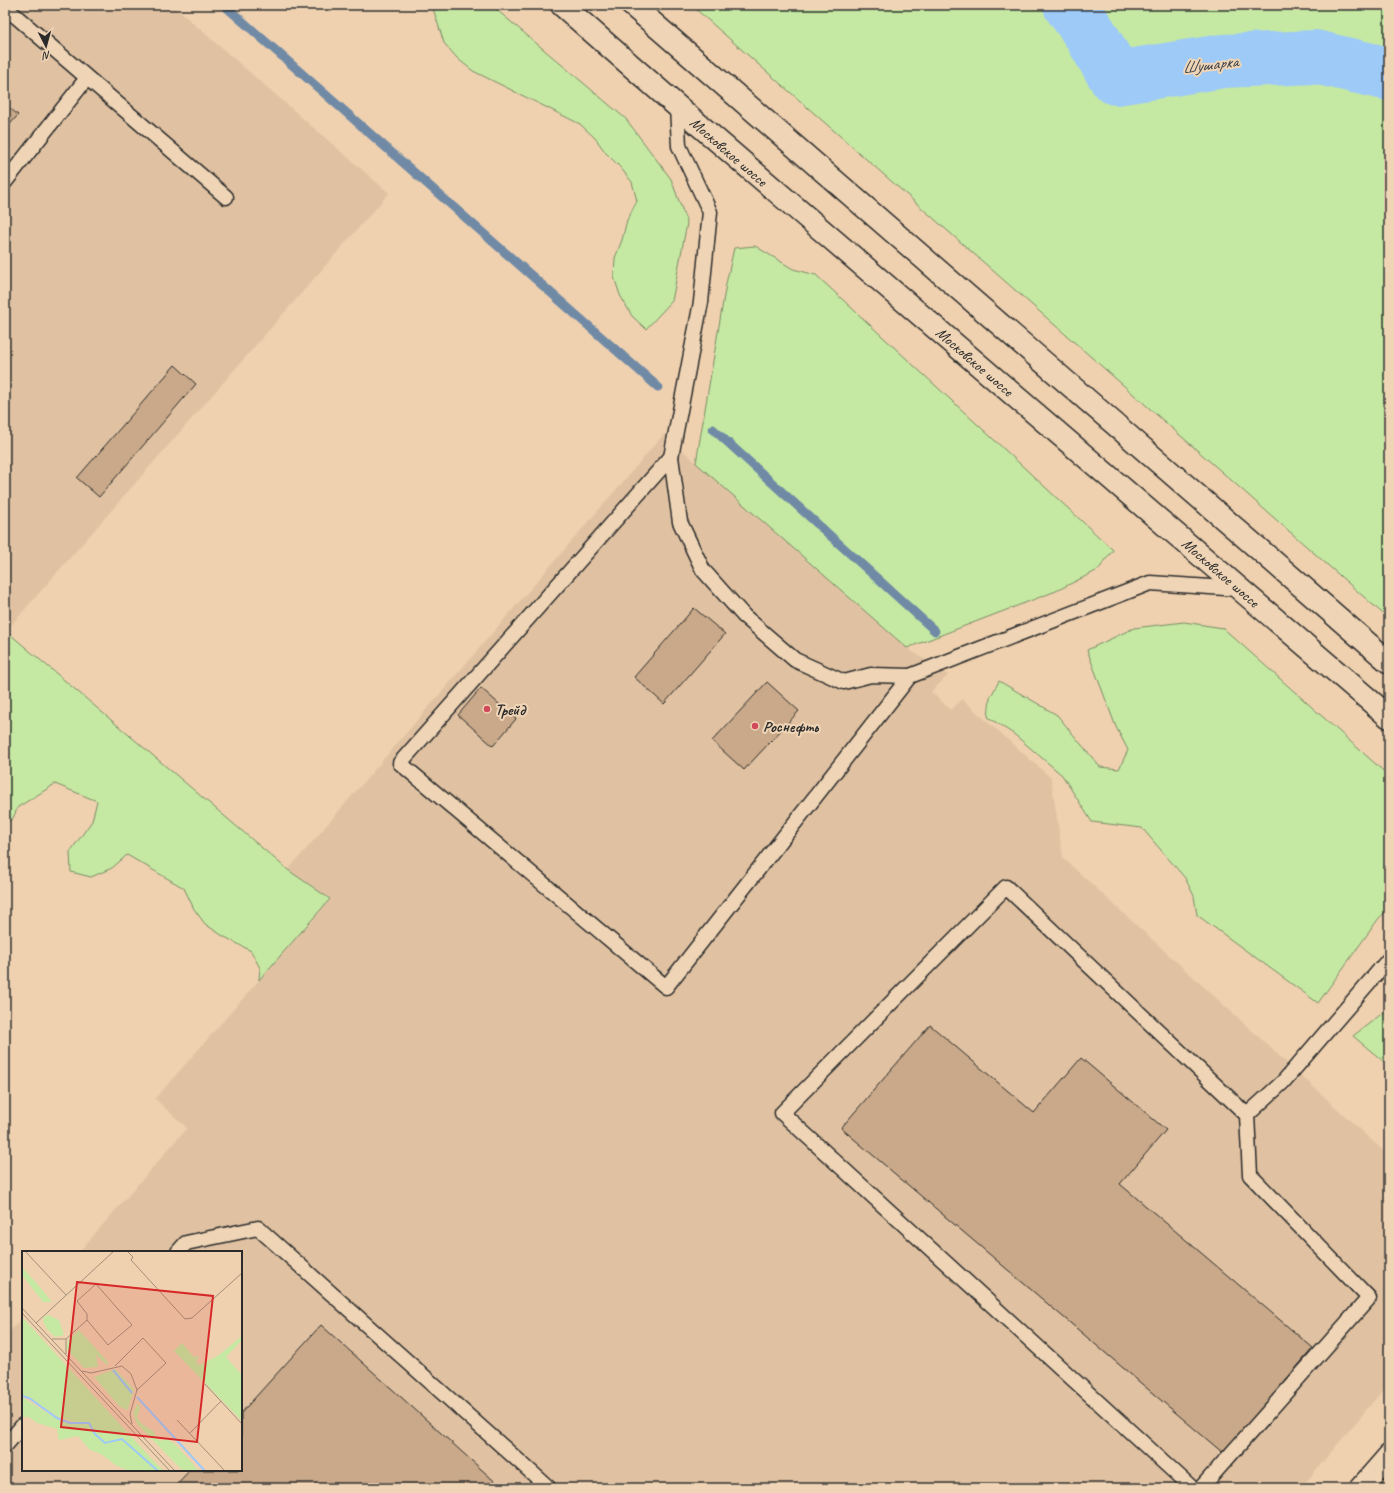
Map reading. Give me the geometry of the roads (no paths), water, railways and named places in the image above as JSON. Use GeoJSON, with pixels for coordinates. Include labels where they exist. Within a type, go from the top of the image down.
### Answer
{"type":"FeatureCollection","features":[{"type":"Feature","properties":{"kind":"main road","name":"Московское шоссе"},"geometry":{"type":"LineString","coordinates":[[562,5],[677,106],[1389,717]]}},
{"type":"Feature","properties":{"kind":"main road"},"geometry":{"type":"LineString","coordinates":[[632,5],[1389,662]]}},
{"type":"Feature","properties":{"kind":"main road"},"geometry":{"type":"LineString","coordinates":[[1361,1488],[1389,1456]]}},
{"type":"Feature","properties":{"kind":"lane"},"geometry":{"type":"LineString","coordinates":[[5,7],[226,197]]}},
{"type":"Feature","properties":{"kind":"lane"},"geometry":{"type":"LineString","coordinates":[[5,182],[87,78]]}},
{"type":"Feature","properties":{"kind":"lane"},"geometry":{"type":"LineString","coordinates":[[677,106],[679,146],[710,212],[701,302],[671,457],[680,522],[703,570],[744,616],[795,660],[844,682],[871,675],[910,676],[1150,583],[1241,589]]}},
{"type":"Feature","properties":{"kind":"lane"},"geometry":{"type":"LineString","coordinates":[[671,457],[400,763],[666,987],[910,676]]}},
{"type":"Feature","properties":{"kind":"lane"},"geometry":{"type":"LineString","coordinates":[[1192,1488],[782,1113],[1006,887],[1247,1115],[1250,1175],[1369,1298],[1201,1488]]}},
{"type":"Feature","properties":{"kind":"lane"},"geometry":{"type":"LineString","coordinates":[[1247,1115],[1283,1082],[1389,959]]}},
{"type":"Feature","properties":{"kind":"lane"},"geometry":{"type":"LineString","coordinates":[[179,1251],[186,1243],[258,1228],[549,1488]]}},
{"type":"Feature","properties":{"kind":"lane"},"geometry":{"type":"LineString","coordinates":[[5,1446],[22,1426]]}},
{"type":"Feature","properties":{"kind":"waterway"},"geometry":{"type":"LineString","coordinates":[[224,5],[658,387]]}},
{"type":"Feature","properties":{"kind":"waterway","name":"Шушарка"},"geometry":{"type":"LineString","coordinates":[[1070,5],[1089,32],[1116,78],[1223,61],[1315,57],[1389,74]]}},
{"type":"Feature","properties":{"kind":"waterway"},"geometry":{"type":"LineString","coordinates":[[713,429],[935,631]]}},
{"type":"Feature","properties":{"kind":"place","name":"Трейд"},"geometry":{"type":"Point","coordinates":[487,709]}},
{"type":"Feature","properties":{"kind":"place","name":"Роснефть"},"geometry":{"type":"Point","coordinates":[755,726]}}]}
